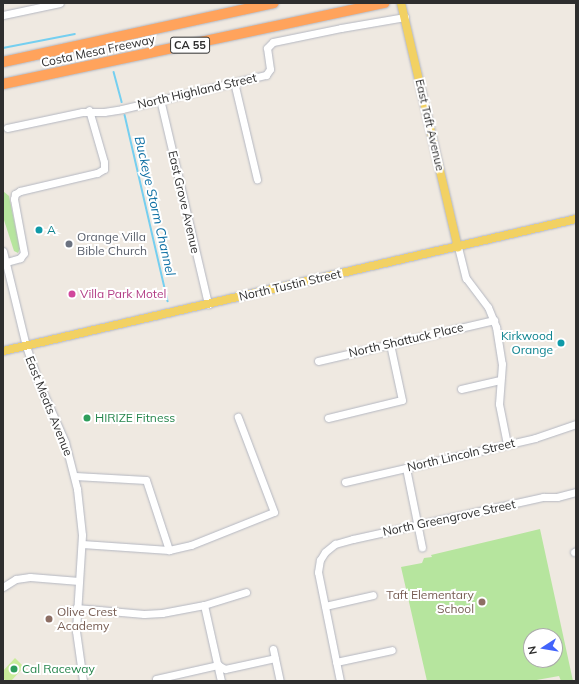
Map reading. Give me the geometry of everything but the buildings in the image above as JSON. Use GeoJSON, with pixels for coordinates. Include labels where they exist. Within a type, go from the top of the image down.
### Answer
{"type":"FeatureCollection","features":[{"type":"Feature","properties":{"kind":"highway","name":"Costa Mesa Freeway"},"geometry":{"type":"LineString","coordinates":[[3,62],[274,3]]}},
{"type":"Feature","properties":{"kind":"highway","name":"Costa Mesa Freeway"},"geometry":{"type":"LineString","coordinates":[[3,84],[381,4]]}},
{"type":"Feature","properties":{"kind":"main road","name":"East Taft Avenue"},"geometry":{"type":"LineString","coordinates":[[401,3],[458,246]]}},
{"type":"Feature","properties":{"kind":"main road","name":"North Tustin Street"},"geometry":{"type":"LineString","coordinates":[[3,351],[576,218]]}},
{"type":"Feature","properties":{"kind":"street"},"geometry":{"type":"LineString","coordinates":[[3,14],[60,3]]}},
{"type":"Feature","properties":{"kind":"street","name":"North Highland Street"},"geometry":{"type":"LineString","coordinates":[[7,128],[90,110],[112,111],[268,74],[270,67],[267,48],[273,42],[405,17]]}},
{"type":"Feature","properties":{"kind":"street"},"geometry":{"type":"LineString","coordinates":[[234,82],[257,179]]}},
{"type":"Feature","properties":{"kind":"street","name":"East Grove Avenue"},"geometry":{"type":"LineString","coordinates":[[160,99],[208,304]]}},
{"type":"Feature","properties":{"kind":"street"},"geometry":{"type":"LineString","coordinates":[[4,262],[20,258],[24,253],[14,198],[15,194],[102,171],[104,162],[90,110]]}},
{"type":"Feature","properties":{"kind":"street"},"geometry":{"type":"LineString","coordinates":[[458,246],[466,278],[488,307],[494,320],[502,358],[499,404],[507,444]]}},
{"type":"Feature","properties":{"kind":"street","name":"East Meats Avenue"},"geometry":{"type":"LineString","coordinates":[[3,251],[4,262],[26,346],[38,381],[65,442],[75,476],[80,510],[82,544],[76,608],[78,650],[83,681]]}},
{"type":"Feature","properties":{"kind":"street","name":"North Shattuck Place"},"geometry":{"type":"LineString","coordinates":[[318,361],[494,320]]}},
{"type":"Feature","properties":{"kind":"street"},"geometry":{"type":"LineString","coordinates":[[328,418],[402,400],[390,344]]}},
{"type":"Feature","properties":{"kind":"street"},"geometry":{"type":"LineString","coordinates":[[460,389],[500,380]]}},
{"type":"Feature","properties":{"kind":"street"},"geometry":{"type":"LineString","coordinates":[[82,544],[169,550],[191,545],[274,512],[238,417]]}},
{"type":"Feature","properties":{"kind":"street","name":"North Lincoln Street"},"geometry":{"type":"LineString","coordinates":[[345,482],[535,438],[576,424]]}},
{"type":"Feature","properties":{"kind":"street"},"geometry":{"type":"LineString","coordinates":[[406,468],[422,547]]}},
{"type":"Feature","properties":{"kind":"street"},"geometry":{"type":"LineString","coordinates":[[75,476],[146,480],[169,550]]}},
{"type":"Feature","properties":{"kind":"street","name":"North Greengrove Street"},"geometry":{"type":"LineString","coordinates":[[325,606],[318,572],[320,560],[325,552],[335,544],[543,497],[556,497],[576,492]]}},
{"type":"Feature","properties":{"kind":"street"},"geometry":{"type":"LineString","coordinates":[[3,587],[16,579],[30,576],[79,581]]}},
{"type":"Feature","properties":{"kind":"street"},"geometry":{"type":"LineString","coordinates":[[76,608],[152,614],[204,605],[246,592]]}},
{"type":"Feature","properties":{"kind":"street"},"geometry":{"type":"LineString","coordinates":[[340,681],[325,606],[373,595]]}},
{"type":"Feature","properties":{"kind":"street"},"geometry":{"type":"LineString","coordinates":[[204,605],[221,681]]}},
{"type":"Feature","properties":{"kind":"street"},"geometry":{"type":"LineString","coordinates":[[273,649],[280,681]]}},
{"type":"Feature","properties":{"kind":"street"},"geometry":{"type":"LineString","coordinates":[[336,662],[392,650]]}},
{"type":"Feature","properties":{"kind":"street"},"geometry":{"type":"LineString","coordinates":[[156,679],[218,665],[225,669],[275,658]]}},
{"type":"Feature","properties":{"kind":"green space"},"geometry":{"type":"Polygon","coordinates":[[[3,191],[9,196],[20,249],[18,253],[14,251],[3,217],[3,191]]]}},
{"type":"Feature","properties":{"kind":"green space","name":"Taft Elementary School"},"geometry":{"type":"Polygon","coordinates":[[[540,529],[561,628],[523,628],[523,668],[563,668],[563,635],[573,681],[561,681],[559,676],[531,681],[427,681],[401,567],[422,563],[424,558],[432,557],[431,555],[540,529]]]}},
{"type":"Feature","properties":{"kind":"green space","name":"Cal Raceway"},"geometry":{"type":"Polygon","coordinates":[[[15,658],[24,667],[11,681],[6,681],[3,678],[3,671],[15,658]]]}},
{"type":"Feature","properties":{"kind":"waterway","name":"Buckeye Storm Channel"},"geometry":{"type":"LineString","coordinates":[[3,48],[75,34]]}},
{"type":"Feature","properties":{"kind":"waterway","name":"Buckeye Storm Channel"},"geometry":{"type":"LineString","coordinates":[[114,72],[122,102]]}},
{"type":"Feature","properties":{"kind":"waterway","name":"Buckeye Storm Channel"},"geometry":{"type":"LineString","coordinates":[[125,115],[168,301]]}},
{"type":"Feature","properties":{"kind":"place","name":"A"},"geometry":{"type":"Point","coordinates":[39,230]}},
{"type":"Feature","properties":{"kind":"place","name":"Orange Villa Bible Church"},"geometry":{"type":"Point","coordinates":[69,244]}},
{"type":"Feature","properties":{"kind":"place","name":"Villa Park Motel"},"geometry":{"type":"Point","coordinates":[72,294]}},
{"type":"Feature","properties":{"kind":"place","name":"Kirkwood Orange"},"geometry":{"type":"Point","coordinates":[561,343]}},
{"type":"Feature","properties":{"kind":"place","name":"HIRIZE Fitness"},"geometry":{"type":"Point","coordinates":[87,418]}},
{"type":"Feature","properties":{"kind":"place","name":"Taft Elementary School"},"geometry":{"type":"Point","coordinates":[482,602]}},
{"type":"Feature","properties":{"kind":"place","name":"Olive Crest Academy"},"geometry":{"type":"Point","coordinates":[49,619]}},
{"type":"Feature","properties":{"kind":"place","name":"Cal Raceway"},"geometry":{"type":"Point","coordinates":[14,669]}}]}
